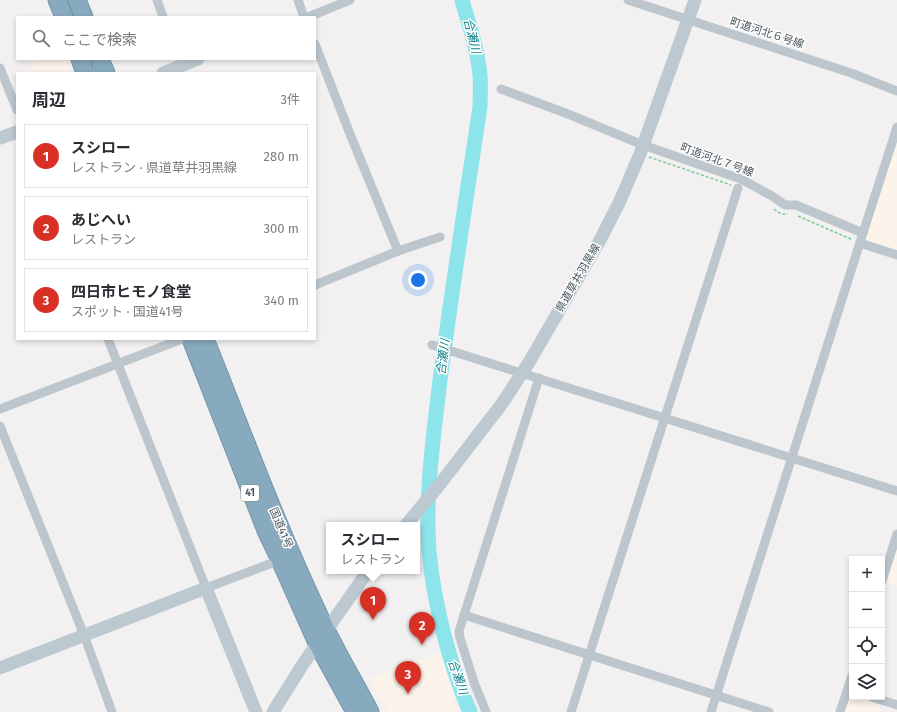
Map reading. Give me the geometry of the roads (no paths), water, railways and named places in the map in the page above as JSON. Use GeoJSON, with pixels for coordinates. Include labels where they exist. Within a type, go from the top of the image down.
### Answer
{"type":"FeatureCollection","features":[{"type":"Feature","properties":{"kind":"highway"},"geometry":{"type":"LineString","coordinates":[[57,0],[64,16]]}},
{"type":"Feature","properties":{"kind":"highway"},"geometry":{"type":"LineString","coordinates":[[77,0],[84,16]]}},
{"type":"Feature","properties":{"kind":"highway"},"geometry":{"type":"LineString","coordinates":[[80,60],[85,72]]}},
{"type":"Feature","properties":{"kind":"highway"},"geometry":{"type":"LineString","coordinates":[[100,60],[106,72]]}},
{"type":"Feature","properties":{"kind":"highway","name":"国道41号"},"geometry":{"type":"LineString","coordinates":[[191,340],[264,526],[280,560],[321,637],[355,712]]}},
{"type":"Feature","properties":{"kind":"highway","name":"国道41号"},"geometry":{"type":"LineString","coordinates":[[205,340],[281,529],[321,637],[370,712]]}},
{"type":"Feature","properties":{"kind":"main road","name":"県道草井羽黒線"},"geometry":{"type":"LineString","coordinates":[[408,522],[497,410],[522,373],[600,240],[619,203],[641,150],[695,0]]}},
{"type":"Feature","properties":{"kind":"main road"},"geometry":{"type":"LineString","coordinates":[[165,72],[181,62],[192,60]]}},
{"type":"Feature","properties":{"kind":"main road"},"geometry":{"type":"LineString","coordinates":[[0,138],[16,132]]}},
{"type":"Feature","properties":{"kind":"main road"},"geometry":{"type":"LineString","coordinates":[[273,712],[321,637],[366,574]]}},
{"type":"Feature","properties":{"kind":"main road"},"geometry":{"type":"LineString","coordinates":[[0,668],[206,588],[256,712]]}},
{"type":"Feature","properties":{"kind":"street"},"geometry":{"type":"LineString","coordinates":[[157,0],[163,16]]}},
{"type":"Feature","properties":{"kind":"street"},"geometry":{"type":"LineString","coordinates":[[298,0],[304,16]]}},
{"type":"Feature","properties":{"kind":"street"},"geometry":{"type":"LineString","coordinates":[[310,16],[350,0]]}},
{"type":"Feature","properties":{"kind":"street","name":"町道河北６号線"},"geometry":{"type":"LineString","coordinates":[[628,0],[851,73],[897,91]]}},
{"type":"Feature","properties":{"kind":"street"},"geometry":{"type":"LineString","coordinates":[[316,47],[398,251]]}},
{"type":"Feature","properties":{"kind":"street"},"geometry":{"type":"LineString","coordinates":[[0,68],[16,108]]}},
{"type":"Feature","properties":{"kind":"street","name":"町道河北７号線"},"geometry":{"type":"LineString","coordinates":[[501,89],[568,114],[641,150],[741,179],[785,205],[796,205],[863,233]]}},
{"type":"Feature","properties":{"kind":"street"},"geometry":{"type":"LineString","coordinates":[[711,712],[897,127]]}},
{"type":"Feature","properties":{"kind":"street"},"geometry":{"type":"LineString","coordinates":[[571,712],[738,188]]}},
{"type":"Feature","properties":{"kind":"street"},"geometry":{"type":"LineString","coordinates":[[316,285],[398,251],[440,237]]}},
{"type":"Feature","properties":{"kind":"street"},"geometry":{"type":"LineString","coordinates":[[860,243],[897,255]]}},
{"type":"Feature","properties":{"kind":"street"},"geometry":{"type":"LineString","coordinates":[[108,340],[206,588],[280,560]]}},
{"type":"Feature","properties":{"kind":"street"},"geometry":{"type":"LineString","coordinates":[[0,409],[179,340]]}},
{"type":"Feature","properties":{"kind":"street"},"geometry":{"type":"LineString","coordinates":[[432,345],[897,491]]}},
{"type":"Feature","properties":{"kind":"street"},"geometry":{"type":"LineString","coordinates":[[486,712],[475,685],[459,631],[539,378]]}},
{"type":"Feature","properties":{"kind":"street"},"geometry":{"type":"LineString","coordinates":[[0,426],[84,635],[112,712]]}},
{"type":"Feature","properties":{"kind":"street"},"geometry":{"type":"LineString","coordinates":[[885,572],[897,534]]}},
{"type":"Feature","properties":{"kind":"street"},"geometry":{"type":"LineString","coordinates":[[464,615],[769,712]]}},
{"type":"Feature","properties":{"kind":"street"},"geometry":{"type":"LineString","coordinates":[[840,712],[849,692]]}},
{"type":"Feature","properties":{"kind":"street"},"geometry":{"type":"LineString","coordinates":[[881,700],[897,705]]}},
{"type":"Feature","properties":{"kind":"waterway","name":"合瀬川"},"geometry":{"type":"LineString","coordinates":[[462,0],[479,66],[480,107],[434,428],[430,469],[428,531],[431,571],[439,612],[455,674],[470,712]]}},
{"type":"Feature","properties":{"kind":"place","name":"スシロー"},"geometry":{"type":"Point","coordinates":[373,620]}},
{"type":"Feature","properties":{"kind":"place","name":"あじへい"},"geometry":{"type":"Point","coordinates":[422,645]}},
{"type":"Feature","properties":{"kind":"place","name":"四日市ヒモノ食堂"},"geometry":{"type":"Point","coordinates":[408,694]}}]}
